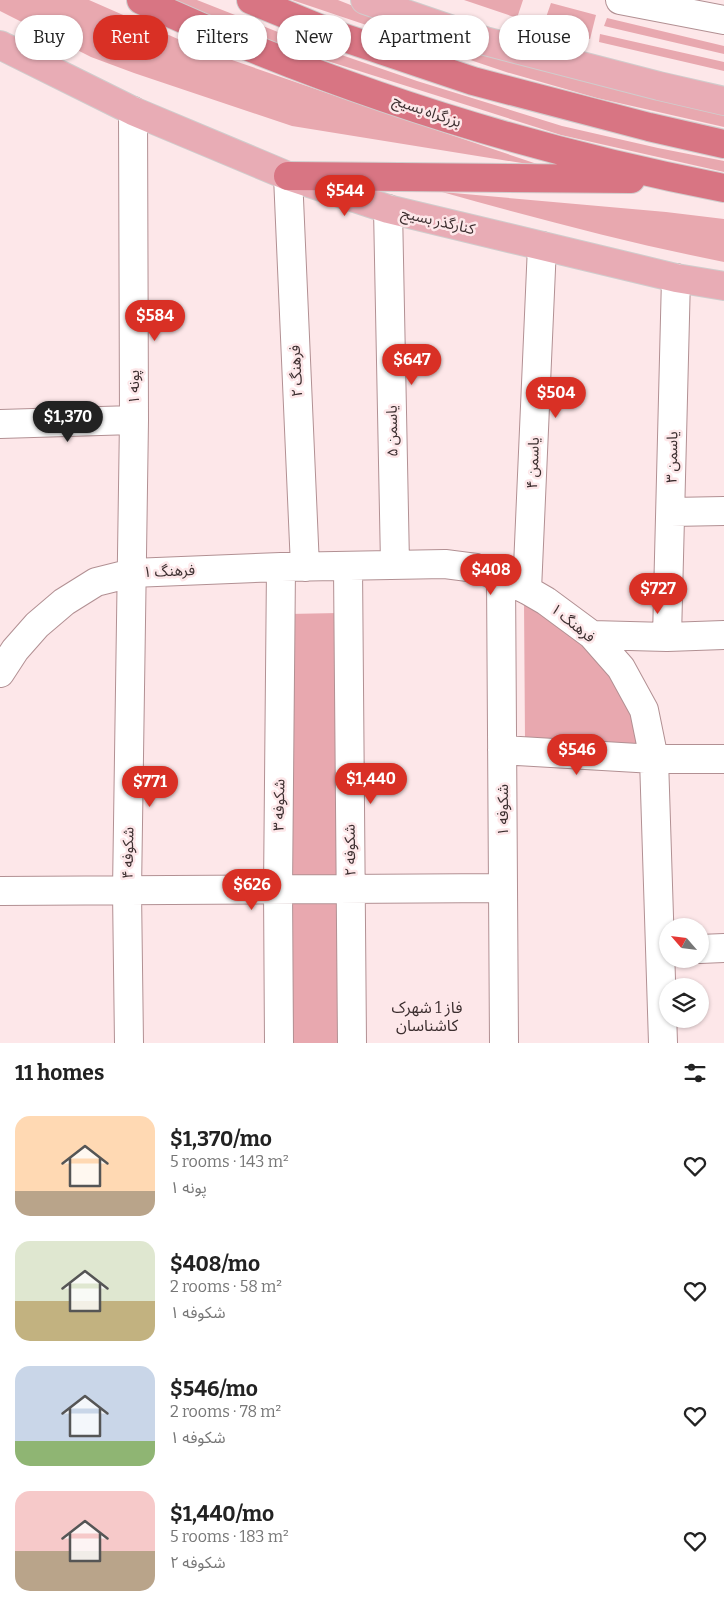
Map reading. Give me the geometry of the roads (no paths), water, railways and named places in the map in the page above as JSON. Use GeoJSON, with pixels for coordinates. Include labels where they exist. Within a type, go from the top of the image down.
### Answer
{"type":"FeatureCollection","features":[{"type":"Feature","properties":{"kind":"highway","name":"بزرگراه بسیج"},"geometry":{"type":"LineString","coordinates":[[141,0],[320,75],[458,123],[679,179],[724,188]]}},
{"type":"Feature","properties":{"kind":"highway"},"geometry":{"type":"LineString","coordinates":[[251,0],[336,35],[473,81],[649,127],[724,144]]}},
{"type":"Feature","properties":{"kind":"highway"},"geometry":{"type":"LineString","coordinates":[[288,176],[679,179]]}},
{"type":"Feature","properties":{"kind":"main road"},"geometry":{"type":"LineString","coordinates":[[365,0],[485,42],[724,101]]}},
{"type":"Feature","properties":{"kind":"main road","name":"کنارگذر بسیج"},"geometry":{"type":"LineString","coordinates":[[0,45],[132,111],[288,176],[388,209],[676,278],[724,286]]}},
{"type":"Feature","properties":{"kind":"street"},"geometry":{"type":"LineString","coordinates":[[620,0],[724,20]]}},
{"type":"Feature","properties":{"kind":"street","name":"پونه ۱"},"geometry":{"type":"LineString","coordinates":[[132,111],[134,420],[132,572]]}},
{"type":"Feature","properties":{"kind":"street","name":"فرهنگ ۲"},"geometry":{"type":"LineString","coordinates":[[288,176],[293,567]]}},
{"type":"Feature","properties":{"kind":"street","name":"یاسمن ۵"},"geometry":{"type":"LineString","coordinates":[[388,209],[395,564]]}},
{"type":"Feature","properties":{"kind":"street","name":"یاسمن ۴"},"geometry":{"type":"LineString","coordinates":[[528,590],[542,246]]}},
{"type":"Feature","properties":{"kind":"street","name":"یاسمن ۳"},"geometry":{"type":"LineString","coordinates":[[668,637],[676,278]]}},
{"type":"Feature","properties":{"kind":"street"},"geometry":{"type":"LineString","coordinates":[[0,424],[134,420]]}},
{"type":"Feature","properties":{"kind":"street"},"geometry":{"type":"LineString","coordinates":[[671,512],[724,511]]}},
{"type":"Feature","properties":{"kind":"street","name":"فرهنگ ۱"},"geometry":{"type":"LineString","coordinates":[[0,673],[15,650],[37,625],[64,602],[96,582],[132,572],[445,564],[476,568],[501,577],[546,601],[592,635],[621,668],[644,710],[654,759],[662,918]]}},
{"type":"Feature","properties":{"kind":"street","name":"شکوفه ۳"},"geometry":{"type":"LineString","coordinates":[[279,1043],[278,889],[293,567]]}},
{"type":"Feature","properties":{"kind":"street","name":"شکوفه ۲"},"geometry":{"type":"LineString","coordinates":[[348,567],[352,1043]]}},
{"type":"Feature","properties":{"kind":"street","name":"شکوفه ۴"},"geometry":{"type":"LineString","coordinates":[[129,1043],[127,890],[132,572]]}},
{"type":"Feature","properties":{"kind":"street","name":"شکوفه ۱"},"geometry":{"type":"LineString","coordinates":[[501,577],[504,1043]]}},
{"type":"Feature","properties":{"kind":"street"},"geometry":{"type":"LineString","coordinates":[[592,635],[668,637],[724,635]]}},
{"type":"Feature","properties":{"kind":"street"},"geometry":{"type":"LineString","coordinates":[[502,750],[654,759],[724,759]]}},
{"type":"Feature","properties":{"kind":"street"},"geometry":{"type":"LineString","coordinates":[[0,891],[503,888]]}},
{"type":"Feature","properties":{"kind":"street"},"geometry":{"type":"LineString","coordinates":[[709,949],[724,948]]}},
{"type":"Feature","properties":{"kind":"street","name":"فرهنگ ۱"},"geometry":{"type":"LineString","coordinates":[[663,1043],[664,968]]}},
{"type":"Feature","properties":{"kind":"district","name":"فاز 1 شهرک کاشناسان"},"geometry":{"type":"Point","coordinates":[427,1016]}}]}
